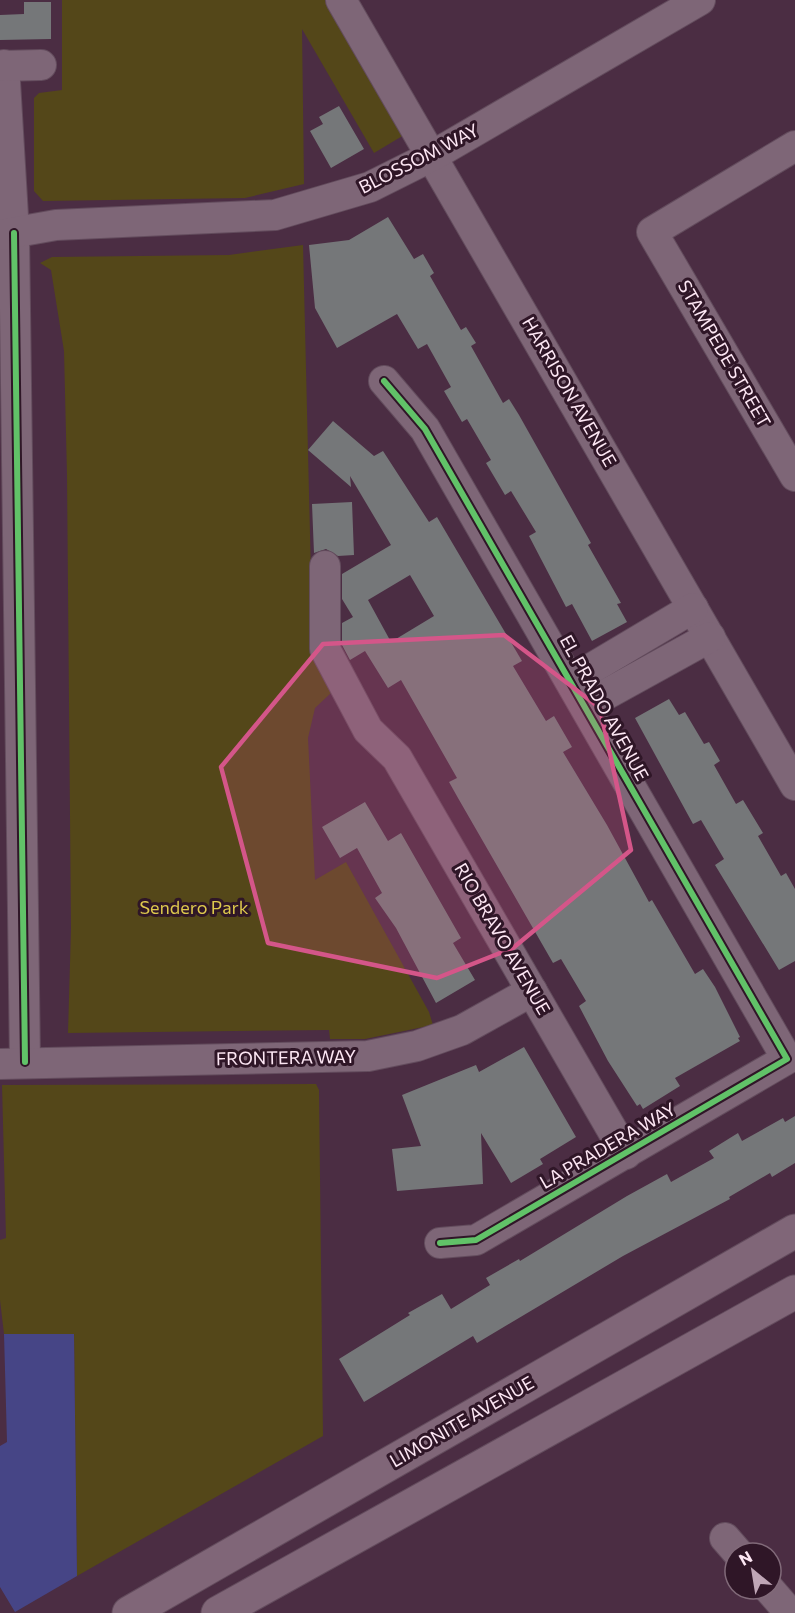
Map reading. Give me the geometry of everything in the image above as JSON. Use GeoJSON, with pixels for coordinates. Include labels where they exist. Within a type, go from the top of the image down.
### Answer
{"type":"FeatureCollection","features":[{"type":"Feature","properties":{"kind":"main road","name":"LIMONITE AVENUE"},"geometry":{"type":"LineString","coordinates":[[129,1613],[795,1231]]}},
{"type":"Feature","properties":{"kind":"main road"},"geometry":{"type":"LineString","coordinates":[[218,1613],[795,1292]]}},
{"type":"Feature","properties":{"kind":"street","name":"HARRISON AVENUE"},"geometry":{"type":"LineString","coordinates":[[341,0],[795,784]]}},
{"type":"Feature","properties":{"kind":"street","name":"BLOSSOM WAY"},"geometry":{"type":"LineString","coordinates":[[7,234],[56,225],[275,215],[370,187],[432,156],[700,0]]}},
{"type":"Feature","properties":{"kind":"street"},"geometry":{"type":"LineString","coordinates":[[13,1063],[7,234],[2,65],[41,64]]}},
{"type":"Feature","properties":{"kind":"street","name":"STAMPEDE STREET"},"geometry":{"type":"LineString","coordinates":[[793,470],[652,232],[795,146]]}},
{"type":"Feature","properties":{"kind":"street","name":"EL PRADO AVENUE"},"geometry":{"type":"LineString","coordinates":[[384,381],[425,429],[787,1059]]}},
{"type":"Feature","properties":{"kind":"street","name":"RIO BRAVO AVENUE"},"geometry":{"type":"LineString","coordinates":[[325,566],[325,649],[368,730],[397,758],[626,1154]]}},
{"type":"Feature","properties":{"kind":"street"},"geometry":{"type":"LineString","coordinates":[[578,693],[693,608]]}},
{"type":"Feature","properties":{"kind":"street"},"geometry":{"type":"LineString","coordinates":[[578,693],[710,637]]}},
{"type":"Feature","properties":{"kind":"street","name":"FRONTERA WAY"},"geometry":{"type":"LineString","coordinates":[[13,1063],[368,1056],[417,1046],[462,1030],[532,991]]}},
{"type":"Feature","properties":{"kind":"street","name":"LA PRADERA WAY"},"geometry":{"type":"LineString","coordinates":[[440,1243],[476,1240],[787,1059]]}},
{"type":"Feature","properties":{"kind":"street"},"geometry":{"type":"LineString","coordinates":[[780,1601],[790,1613]]}},
{"type":"Feature","properties":{"kind":"highlighted area"},"geometry":{"type":"Polygon","coordinates":[[[504,635],[600,708],[631,850],[513,948],[437,978],[268,943],[221,767],[323,644],[504,635]]]}},
{"type":"Feature","properties":{"kind":"green space"},"geometry":{"type":"Polygon","coordinates":[[[62,0],[329,0],[409,132],[374,153],[302,29],[304,184],[245,198],[43,201],[34,191],[34,98],[39,93],[62,90],[62,0]]]}},
{"type":"Feature","properties":{"kind":"green space","name":"Sendero Park"},"geometry":{"type":"Polygon","coordinates":[[[303,245],[313,658],[332,692],[315,708],[308,738],[315,880],[346,862],[429,1012],[433,1025],[365,1039],[330,1039],[329,1030],[68,1033],[71,929],[64,351],[51,270],[40,263],[52,257],[229,255],[303,245]]]}},
{"type":"Feature","properties":{"kind":"green space"},"geometry":{"type":"Polygon","coordinates":[[[316,1084],[319,1090],[323,1436],[77,1576],[74,1334],[4,1334],[0,1300],[0,1240],[6,1238],[2,1085],[316,1084]]]}},
{"type":"Feature","properties":{"kind":"shaded area"},"geometry":{"type":"Polygon","coordinates":[[[4,1334],[74,1334],[77,1576],[15,1612],[0,1587],[0,1446],[7,1442],[4,1334]]]}},
{"type":"Feature","properties":{"kind":"building"},"geometry":{"type":"Polygon","coordinates":[[[24,2],[51,2],[51,39],[0,40],[0,15],[24,14],[24,2]]]}},
{"type":"Feature","properties":{"kind":"building"},"geometry":{"type":"Polygon","coordinates":[[[339,106],[364,149],[331,168],[310,131],[323,124],[319,117],[339,106]]]}},
{"type":"Feature","properties":{"kind":"building"},"geometry":{"type":"Polygon","coordinates":[[[388,217],[414,259],[423,254],[434,273],[430,276],[461,330],[466,327],[476,343],[471,346],[503,403],[509,399],[519,415],[591,543],[588,545],[621,603],[617,604],[627,622],[592,641],[572,604],[566,607],[529,536],[536,532],[511,491],[505,495],[486,463],[491,460],[467,419],[462,422],[444,391],[451,387],[427,344],[418,349],[397,314],[337,348],[315,308],[309,245],[349,240],[388,217]]]}},
{"type":"Feature","properties":{"kind":"building"},"geometry":{"type":"Polygon","coordinates":[[[333,421],[374,456],[383,451],[429,522],[437,517],[522,661],[513,666],[546,721],[554,716],[572,747],[563,752],[607,825],[649,902],[652,900],[695,974],[703,969],[715,987],[740,1041],[675,1078],[680,1086],[643,1109],[640,1104],[637,1106],[608,1061],[579,1006],[586,1001],[561,959],[553,963],[458,798],[449,782],[457,778],[401,680],[388,688],[365,651],[350,660],[342,645],[342,623],[353,617],[342,599],[342,574],[391,545],[350,476],[351,487],[308,450],[333,421]],[[410,575],[368,600],[391,642],[434,616],[410,575]]]}},
{"type":"Feature","properties":{"kind":"building"},"geometry":{"type":"Polygon","coordinates":[[[352,502],[354,555],[338,556],[326,549],[314,553],[312,504],[352,502]]]}},
{"type":"Feature","properties":{"kind":"building"},"geometry":{"type":"Polygon","coordinates":[[[669,699],[679,715],[685,712],[704,744],[709,742],[720,761],[714,765],[736,804],[743,800],[763,833],[758,836],[781,876],[786,873],[795,889],[795,961],[779,970],[715,865],[724,859],[701,820],[693,824],[635,718],[669,699]]]}},
{"type":"Feature","properties":{"kind":"building"},"geometry":{"type":"Polygon","coordinates":[[[365,802],[388,841],[401,833],[461,938],[453,943],[475,980],[436,1003],[396,928],[375,898],[382,893],[357,848],[340,858],[322,827],[365,802]]]}},
{"type":"Feature","properties":{"kind":"building"},"geometry":{"type":"Polygon","coordinates":[[[524,1047],[576,1137],[540,1159],[543,1164],[511,1183],[481,1133],[483,1184],[397,1191],[392,1149],[421,1146],[402,1095],[476,1065],[479,1072],[524,1047]]]}},
{"type":"Feature","properties":{"kind":"building"},"geometry":{"type":"Polygon","coordinates":[[[795,1116],[795,1163],[772,1177],[770,1173],[729,1197],[730,1199],[623,1256],[477,1343],[473,1336],[364,1402],[339,1359],[410,1315],[408,1313],[442,1294],[451,1309],[490,1285],[486,1278],[519,1259],[520,1261],[627,1196],[667,1174],[671,1182],[714,1158],[709,1151],[738,1133],[742,1141],[783,1118],[785,1122],[795,1116]]]}},
{"type":"Feature","properties":{"kind":"cycle path"},"geometry":{"type":"LineString","coordinates":[[14,233],[25,1062]]}},
{"type":"Feature","properties":{"kind":"cycle path"},"geometry":{"type":"LineString","coordinates":[[384,381],[425,429],[787,1059],[476,1240],[440,1243]]}}]}
